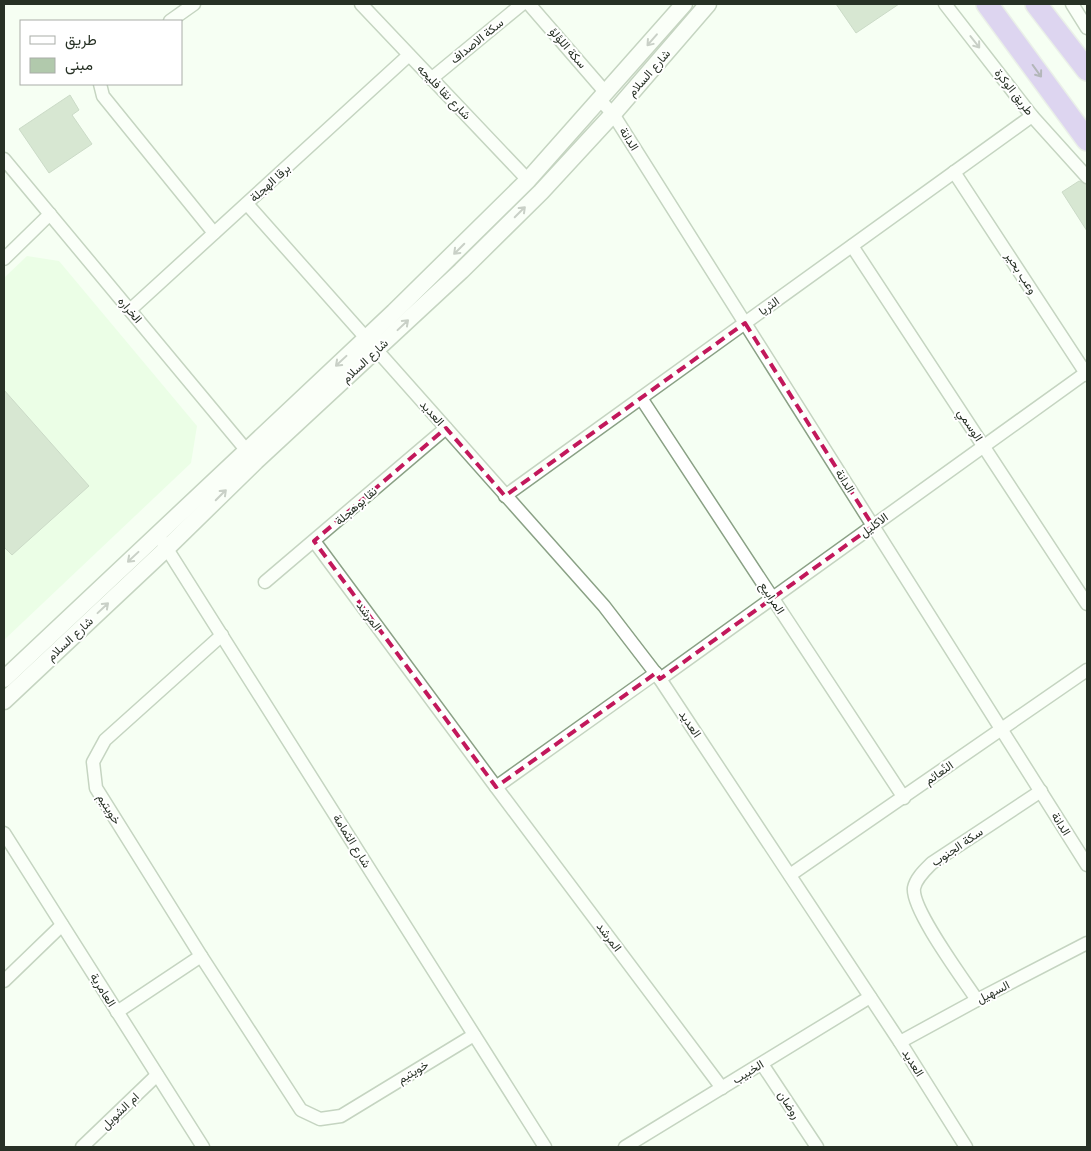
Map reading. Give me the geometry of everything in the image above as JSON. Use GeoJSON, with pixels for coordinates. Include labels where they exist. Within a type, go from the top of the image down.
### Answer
{"type":"FeatureCollection","features":[{"type":"Feature","properties":{"kind":"highway"},"geometry":{"type":"LineString","coordinates":[[987,4],[1087,140]]}},
{"type":"Feature","properties":{"kind":"highway"},"geometry":{"type":"LineString","coordinates":[[1036,4],[1087,70]]}},
{"type":"Feature","properties":{"kind":"street"},"geometry":{"type":"LineString","coordinates":[[171,20],[194,4]]}},
{"type":"Feature","properties":{"kind":"street","name":"شارع نقا فليحه"},"geometry":{"type":"LineString","coordinates":[[361,4],[528,180]]}},
{"type":"Feature","properties":{"kind":"street","name":"سكة الاصداف"},"geometry":{"type":"LineString","coordinates":[[431,79],[522,4]]}},
{"type":"Feature","properties":{"kind":"street","name":"سكة اللؤلؤ"},"geometry":{"type":"LineString","coordinates":[[529,4],[603,96]]}},
{"type":"Feature","properties":{"kind":"street","name":"شارع السلام"},"geometry":{"type":"LineString","coordinates":[[4,679],[158,534],[251,455],[371,344],[528,180],[684,4]]}},
{"type":"Feature","properties":{"kind":"street","name":"طريق الوكرة"},"geometry":{"type":"LineString","coordinates":[[945,4],[1032,116],[1087,177]]}},
{"type":"Feature","properties":{"kind":"street"},"geometry":{"type":"LineString","coordinates":[[1072,4],[1087,28]]}},
{"type":"Feature","properties":{"kind":"street","name":"شارع السلام"},"geometry":{"type":"LineString","coordinates":[[371,344],[461,271],[540,192],[613,114],[699,7]]}},
{"type":"Feature","properties":{"kind":"street","name":"برقا الهجلة"},"geometry":{"type":"LineString","coordinates":[[130,310],[409,55]]}},
{"type":"Feature","properties":{"kind":"street"},"geometry":{"type":"LineString","coordinates":[[100,85],[103,96],[214,234]]}},
{"type":"Feature","properties":{"kind":"street","name":"الدانة"},"geometry":{"type":"LineString","coordinates":[[603,96],[1087,865]]}},
{"type":"Feature","properties":{"kind":"street","name":"الثريا"},"geometry":{"type":"LineString","coordinates":[[505,496],[1032,116]]}},
{"type":"Feature","properties":{"kind":"street","name":"الخراره"},"geometry":{"type":"LineString","coordinates":[[4,159],[251,455]]}},
{"type":"Feature","properties":{"kind":"street","name":"وعب بحير"},"geometry":{"type":"LineString","coordinates":[[954,172],[1087,373]]}},
{"type":"Feature","properties":{"kind":"street","name":"العديد"},"geometry":{"type":"LineString","coordinates":[[247,204],[604,606],[658,676],[900,1042],[966,1147]]}},
{"type":"Feature","properties":{"kind":"street"},"geometry":{"type":"LineString","coordinates":[[4,259],[50,214]]}},
{"type":"Feature","properties":{"kind":"street","name":"الوسمي"},"geometry":{"type":"LineString","coordinates":[[852,246],[1087,604]]}},
{"type":"Feature","properties":{"kind":"street","name":"الاكليل"},"geometry":{"type":"LineString","coordinates":[[658,676],[772,598],[1087,373]]}},
{"type":"Feature","properties":{"kind":"street","name":"المرابيع"},"geometry":{"type":"LineString","coordinates":[[641,398],[904,798]]}},
{"type":"Feature","properties":{"kind":"street","name":"نقا بوهجلة"},"geometry":{"type":"LineString","coordinates":[[265,582],[446,428]]}},
{"type":"Feature","properties":{"kind":"street","name":"شارع السلام"},"geometry":{"type":"LineString","coordinates":[[4,700],[167,548],[251,455]]}},
{"type":"Feature","properties":{"kind":"street","name":"شارع الثمامة"},"geometry":{"type":"LineString","coordinates":[[158,534],[545,1147]]}},
{"type":"Feature","properties":{"kind":"street","name":"المرشد"},"geometry":{"type":"LineString","coordinates":[[314,542],[722,1088]]}},
{"type":"Feature","properties":{"kind":"street","name":"خويتيم"},"geometry":{"type":"LineString","coordinates":[[222,635],[106,740],[93,762],[96,788],[201,956],[301,1110],[320,1119],[341,1116],[474,1035]]}},
{"type":"Feature","properties":{"kind":"street","name":"النًعائم"},"geometry":{"type":"LineString","coordinates":[[790,875],[1087,670]]}},
{"type":"Feature","properties":{"kind":"street"},"geometry":{"type":"LineString","coordinates":[[496,787],[658,676]]}},
{"type":"Feature","properties":{"kind":"street","name":"سكة الجنوب"},"geometry":{"type":"LineString","coordinates":[[977,1000],[917,905],[914,888],[921,874],[932,863],[1041,791]]}},
{"type":"Feature","properties":{"kind":"street","name":"العامرية"},"geometry":{"type":"LineString","coordinates":[[4,833],[203,1147]]}},
{"type":"Feature","properties":{"kind":"street"},"geometry":{"type":"LineString","coordinates":[[4,981],[62,924]]}},
{"type":"Feature","properties":{"kind":"street","name":"السهيل"},"geometry":{"type":"LineString","coordinates":[[900,1042],[1087,943]]}},
{"type":"Feature","properties":{"kind":"street"},"geometry":{"type":"LineString","coordinates":[[117,1012],[201,956]]}},
{"type":"Feature","properties":{"kind":"street","name":"الخبيب"},"geometry":{"type":"LineString","coordinates":[[625,1147],[870,997]]}},
{"type":"Feature","properties":{"kind":"street","name":"روضان"},"geometry":{"type":"LineString","coordinates":[[762,1064],[817,1147]]}},
{"type":"Feature","properties":{"kind":"street","name":"ام الشويل"},"geometry":{"type":"LineString","coordinates":[[82,1147],[157,1075]]}},
{"type":"Feature","properties":{"kind":"highlighted area"},"geometry":{"type":"Polygon","coordinates":[[[745,323],[873,526],[660,679],[656,673],[496,787],[314,541],[446,428],[505,496],[745,323]]]}},
{"type":"Feature","properties":{"kind":"shaded area"},"geometry":{"type":"Polygon","coordinates":[[[27,256],[59,261],[197,426],[191,463],[4,640],[4,278],[27,256]]]}},
{"type":"Feature","properties":{"kind":"building"},"geometry":{"type":"Polygon","coordinates":[[[836,4],[899,4],[856,33],[836,4]]]}},
{"type":"Feature","properties":{"kind":"building"},"geometry":{"type":"Polygon","coordinates":[[[70,95],[79,110],[72,115],[92,144],[49,173],[19,129],[70,95]]]}},
{"type":"Feature","properties":{"kind":"building"},"geometry":{"type":"Polygon","coordinates":[[[1079,181],[1087,185],[1087,231],[1062,192],[1079,181]]]}},
{"type":"Feature","properties":{"kind":"building"},"geometry":{"type":"Polygon","coordinates":[[[4,390],[89,486],[12,555],[4,547],[4,390]]]}}]}
